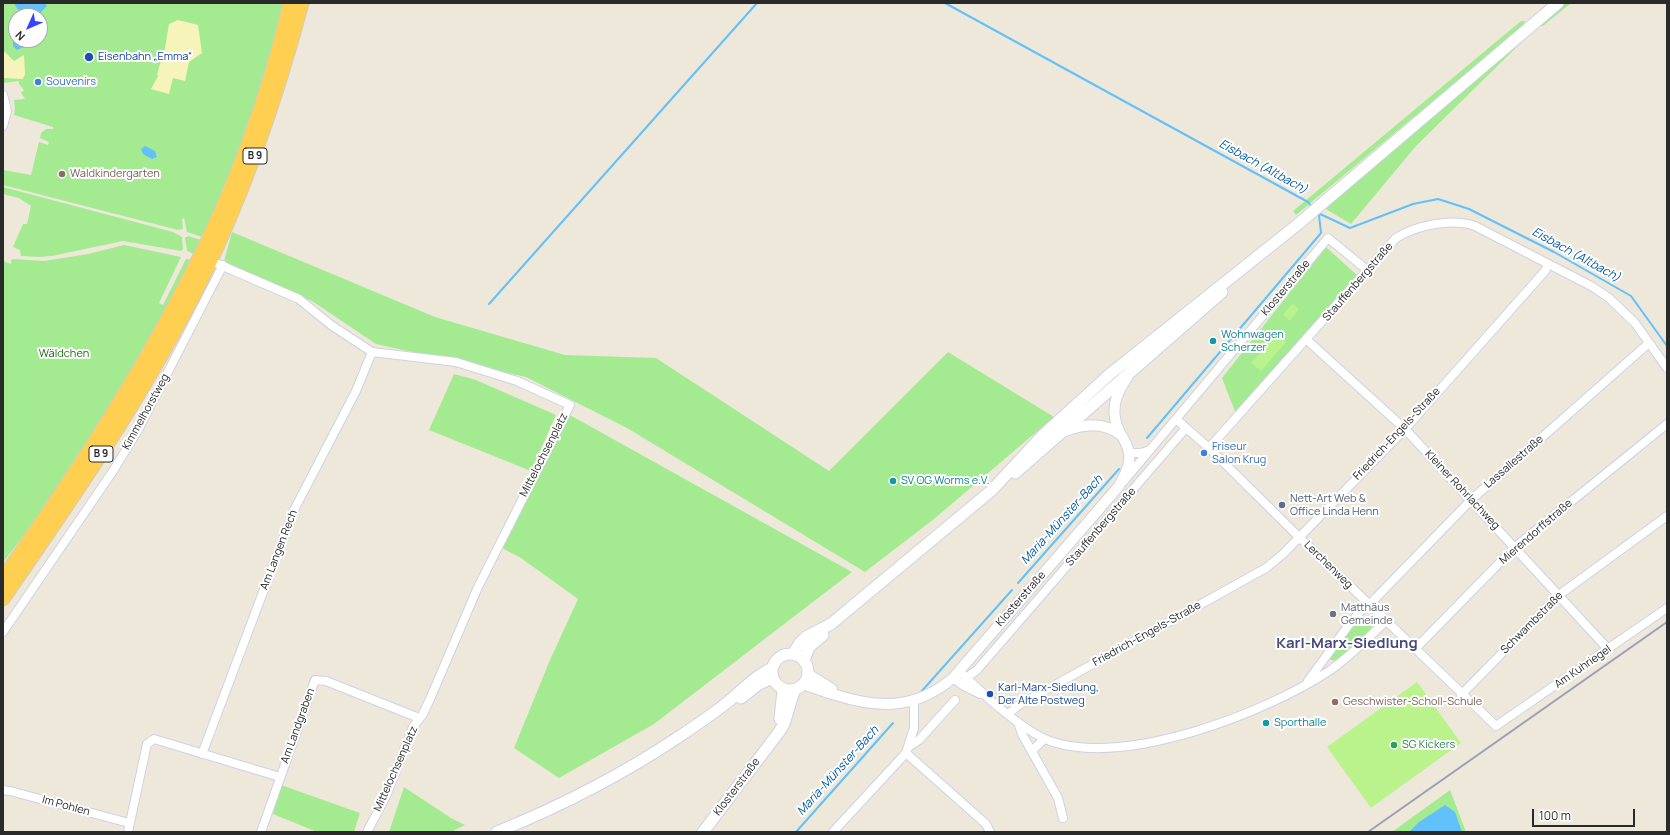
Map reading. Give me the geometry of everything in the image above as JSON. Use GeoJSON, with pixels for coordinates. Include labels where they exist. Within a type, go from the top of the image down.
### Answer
{"type":"FeatureCollection","features":[{"type":"Feature","properties":{"kind":"highway","name":"B 9"},"geometry":{"type":"LineString","coordinates":[[3,578],[101,433],[192,274],[232,182],[256,118],[281,42],[290,3]]}},
{"type":"Feature","properties":{"kind":"highway","name":"B 9"},"geometry":{"type":"LineString","coordinates":[[3,599],[66,508],[103,450],[180,321],[203,276],[230,218],[270,114],[285,68],[302,3]]}},
{"type":"Feature","properties":{"kind":"main road"},"geometry":{"type":"LineString","coordinates":[[793,654],[799,644],[806,637],[831,624],[942,534],[992,490],[1043,435],[1110,374],[1297,225],[1558,3]]}},
{"type":"Feature","properties":{"kind":"main road"},"geometry":{"type":"LineString","coordinates":[[808,674],[804,660],[806,652],[812,643],[1061,433],[1297,225]]}},
{"type":"Feature","properties":{"kind":"main road"},"geometry":{"type":"LineString","coordinates":[[783,690],[775,684],[772,673],[775,662],[781,656],[793,654],[804,660]]}},
{"type":"Feature","properties":{"kind":"main road"},"geometry":{"type":"LineString","coordinates":[[497,832],[548,811],[615,776],[668,744],[714,712],[750,680],[772,673]]}},
{"type":"Feature","properties":{"kind":"main road"},"geometry":{"type":"LineString","coordinates":[[512,832],[545,818],[620,780],[689,737],[728,709],[772,673]]}},
{"type":"Feature","properties":{"kind":"main road","name":"Klosterstraße"},"geometry":{"type":"LineString","coordinates":[[703,832],[784,724],[799,688],[808,674]]}},
{"type":"Feature","properties":{"kind":"main road","name":"Klosterstraße"},"geometry":{"type":"LineString","coordinates":[[771,743],[780,717],[783,690],[799,688]]}},
{"type":"Feature","properties":{"kind":"street"},"geometry":{"type":"LineString","coordinates":[[3,126],[7,106],[4,96]]}},
{"type":"Feature","properties":{"kind":"street","name":"Stauffenbergstraße"},"geometry":{"type":"LineString","coordinates":[[1209,448],[1307,340],[1396,238],[1403,234],[1452,223],[1464,222],[1475,226],[1548,265]]}},
{"type":"Feature","properties":{"kind":"street","name":"Klosterstraße"},"geometry":{"type":"LineString","coordinates":[[799,688],[883,704],[914,701],[938,690],[959,676],[1328,238],[1367,270]]}},
{"type":"Feature","properties":{"kind":"street","name":"Mittelochsenplatz"},"geometry":{"type":"LineString","coordinates":[[220,265],[299,299],[331,325],[372,352],[456,362],[517,381],[570,405],[481,580],[430,699],[413,727],[386,796],[367,832]]}},
{"type":"Feature","properties":{"kind":"street","name":"Kimmelhorstweg"},"geometry":{"type":"LineString","coordinates":[[3,632],[138,430],[220,265]]}},
{"type":"Feature","properties":{"kind":"street"},"geometry":{"type":"LineString","coordinates":[[1548,265],[1593,287],[1609,298],[1635,323],[1667,368]]}},
{"type":"Feature","properties":{"kind":"street","name":"Friedrich-Engels-Straße"},"geometry":{"type":"LineString","coordinates":[[1008,714],[1026,701],[1266,568],[1299,537],[1405,429],[1545,271],[1548,265]]}},
{"type":"Feature","properties":{"kind":"street","name":"Kleiner Rohrlachweg"},"geometry":{"type":"LineString","coordinates":[[1307,340],[1405,429],[1472,499],[1608,649]]}},
{"type":"Feature","properties":{"kind":"street","name":"Lassallestraße"},"geometry":{"type":"LineString","coordinates":[[1305,684],[1348,626],[1472,499],[1649,343]]}},
{"type":"Feature","properties":{"kind":"street","name":"Am Langen Rech"},"geometry":{"type":"LineString","coordinates":[[202,754],[294,510],[356,391],[372,352]]}},
{"type":"Feature","properties":{"kind":"street"},"geometry":{"type":"LineString","coordinates":[[1130,373],[1120,387],[1114,407],[1115,421],[1129,453],[1141,453],[1150,450]]}},
{"type":"Feature","properties":{"kind":"street","name":"Lerchenweg"},"geometry":{"type":"LineString","coordinates":[[1176,419],[1209,448],[1461,695],[1494,725],[1498,726]]}},
{"type":"Feature","properties":{"kind":"street","name":"Mierendorffstraße"},"geometry":{"type":"LineString","coordinates":[[1415,649],[1515,547],[1667,424]]}},
{"type":"Feature","properties":{"kind":"street"},"geometry":{"type":"LineString","coordinates":[[1061,433],[1074,428],[1094,425],[1110,428],[1122,436]]}},
{"type":"Feature","properties":{"kind":"street","name":"Stauffenbergstraße"},"geometry":{"type":"LineString","coordinates":[[959,676],[977,670],[1186,428]]}},
{"type":"Feature","properties":{"kind":"street","name":"Klosterstraße"},"geometry":{"type":"LineString","coordinates":[[1119,486],[1127,469],[1129,453]]}},
{"type":"Feature","properties":{"kind":"street","name":"Schwambstraße"},"geometry":{"type":"LineString","coordinates":[[1461,695],[1559,595],[1667,516]]}},
{"type":"Feature","properties":{"kind":"street","name":"Am Kuhriegel"},"geometry":{"type":"LineString","coordinates":[[1498,726],[1667,608]]}},
{"type":"Feature","properties":{"kind":"street"},"geometry":{"type":"LineString","coordinates":[[959,676],[1018,722],[1044,739],[1073,746],[1108,748],[1178,735],[1249,711],[1305,684],[1340,662],[1386,621]]}},
{"type":"Feature","properties":{"kind":"street","name":"Klosterstraße"},"geometry":{"type":"LineString","coordinates":[[808,674],[847,698]]}},
{"type":"Feature","properties":{"kind":"street"},"geometry":{"type":"LineString","coordinates":[[959,676],[964,686],[988,698]]}},
{"type":"Feature","properties":{"kind":"street","name":"Am Landgraben"},"geometry":{"type":"LineString","coordinates":[[261,832],[315,680],[326,681],[419,718]]}},
{"type":"Feature","properties":{"kind":"street"},"geometry":{"type":"LineString","coordinates":[[833,832],[955,700]]}},
{"type":"Feature","properties":{"kind":"street"},"geometry":{"type":"LineString","coordinates":[[908,750],[914,728],[914,701]]}},
{"type":"Feature","properties":{"kind":"street"},"geometry":{"type":"LineString","coordinates":[[1018,722],[1022,734],[1058,798],[1063,818]]}},
{"type":"Feature","properties":{"kind":"street"},"geometry":{"type":"LineString","coordinates":[[128,832],[147,744],[154,739],[280,777]]}},
{"type":"Feature","properties":{"kind":"street"},"geometry":{"type":"LineString","coordinates":[[1032,751],[1044,739]]}},
{"type":"Feature","properties":{"kind":"street"},"geometry":{"type":"LineString","coordinates":[[908,750],[986,824],[990,832]]}},
{"type":"Feature","properties":{"kind":"street","name":"Im Pohlen"},"geometry":{"type":"LineString","coordinates":[[3,790],[129,823]]}},
{"type":"Feature","properties":{"kind":"green space"},"geometry":{"type":"Polygon","coordinates":[[[3,3],[285,3],[269,64],[230,176],[202,237],[187,232],[184,218],[182,219],[183,229],[178,230],[3,185],[3,170],[31,175],[39,142],[48,145],[49,142],[40,138],[41,133],[46,129],[53,129],[53,127],[14,115],[14,100],[25,99],[21,93],[24,90],[19,84],[19,81],[3,83],[3,3]]]}},
{"type":"Feature","properties":{"kind":"green space"},"geometry":{"type":"Polygon","coordinates":[[[1565,3],[1571,3],[1543,26],[1540,26],[1541,24],[1565,3]]]}},
{"type":"Feature","properties":{"kind":"green space"},"geometry":{"type":"Polygon","coordinates":[[[1521,21],[1525,21],[1524,25],[1296,215],[1293,211],[1521,21]]]}},
{"type":"Feature","properties":{"kind":"green space"},"geometry":{"type":"Polygon","coordinates":[[[1531,33],[1416,146],[1351,224],[1324,208],[1531,33]]]}},
{"type":"Feature","properties":{"kind":"green space"},"geometry":{"type":"Polygon","coordinates":[[[3,187],[173,232],[182,237],[183,249],[181,251],[123,241],[52,256],[21,256],[20,250],[13,247],[23,224],[27,224],[31,206],[19,198],[3,194],[3,187]]]}},
{"type":"Feature","properties":{"kind":"green space"},"geometry":{"type":"Polygon","coordinates":[[[232,232],[435,317],[565,355],[656,358],[829,471],[948,352],[1054,417],[934,519],[865,572],[627,428],[526,377],[376,344],[312,301],[223,265],[232,232]]]}},
{"type":"Feature","properties":{"kind":"green space"},"geometry":{"type":"Polygon","coordinates":[[[188,236],[201,240],[194,254],[187,251],[185,238],[188,236]]]}},
{"type":"Feature","properties":{"kind":"green space","name":"Wäldchen"},"geometry":{"type":"Polygon","coordinates":[[[124,245],[181,257],[159,303],[163,305],[186,259],[193,260],[139,360],[42,510],[3,563],[3,261],[11,264],[11,260],[13,259],[44,261],[88,254],[124,245]]]}},
{"type":"Feature","properties":{"kind":"green space"},"geometry":{"type":"Polygon","coordinates":[[[1326,247],[1358,276],[1236,414],[1222,378],[1326,247]]]}},
{"type":"Feature","properties":{"kind":"green space"},"geometry":{"type":"Polygon","coordinates":[[[1292,304],[1299,309],[1290,321],[1283,315],[1292,304]]]}},
{"type":"Feature","properties":{"kind":"green space"},"geometry":{"type":"Polygon","coordinates":[[[1277,334],[1286,342],[1261,371],[1251,363],[1277,334]]]}},
{"type":"Feature","properties":{"kind":"green space"},"geometry":{"type":"Polygon","coordinates":[[[454,374],[476,380],[556,415],[531,471],[429,430],[454,374]]]}},
{"type":"Feature","properties":{"kind":"green space"},"geometry":{"type":"Polygon","coordinates":[[[568,414],[852,572],[654,724],[559,778],[514,748],[550,660],[578,599],[521,558],[500,547],[568,414]]]}},
{"type":"Feature","properties":{"kind":"green space"},"geometry":{"type":"Polygon","coordinates":[[[1365,617],[1369,618],[1371,621],[1371,629],[1336,661],[1331,660],[1330,658],[1358,619],[1365,617]]]}},
{"type":"Feature","properties":{"kind":"green space","name":"SG Kickers"},"geometry":{"type":"Polygon","coordinates":[[[1417,682],[1461,743],[1371,808],[1327,747],[1417,682]]]}},
{"type":"Feature","properties":{"kind":"green space"},"geometry":{"type":"Polygon","coordinates":[[[281,785],[360,813],[354,832],[317,832],[273,814],[281,785]]]}},
{"type":"Feature","properties":{"kind":"green space"},"geometry":{"type":"Polygon","coordinates":[[[404,787],[451,818],[465,825],[451,832],[389,832],[404,787]]]}},
{"type":"Feature","properties":{"kind":"green space"},"geometry":{"type":"Polygon","coordinates":[[[1450,790],[1466,832],[1392,832],[1450,790]]]}},
{"type":"Feature","properties":{"kind":"sand"},"geometry":{"type":"Polygon","coordinates":[[[178,20],[198,25],[202,53],[189,62],[185,81],[173,78],[169,94],[151,89],[158,76],[157,74],[165,48],[169,24],[178,20]]]}},
{"type":"Feature","properties":{"kind":"sand"},"geometry":{"type":"Polygon","coordinates":[[[3,50],[14,61],[24,55],[25,74],[23,79],[3,78],[3,50]]]}},
{"type":"Feature","properties":{"kind":"water"},"geometry":{"type":"Polygon","coordinates":[[[14,3],[45,3],[47,6],[45,8],[17,8],[14,3]]]}},
{"type":"Feature","properties":{"kind":"water"},"geometry":{"type":"Polygon","coordinates":[[[145,146],[155,151],[157,157],[152,159],[143,154],[141,149],[145,146]]]}},
{"type":"Feature","properties":{"kind":"water"},"geometry":{"type":"Polygon","coordinates":[[[1445,805],[1455,812],[1462,832],[1409,832],[1419,822],[1445,805]]]}},
{"type":"Feature","properties":{"kind":"waterway"},"geometry":{"type":"LineString","coordinates":[[489,304],[757,3]]}},
{"type":"Feature","properties":{"kind":"waterway","name":"Eisbach (Altbach)"},"geometry":{"type":"LineString","coordinates":[[945,3],[1308,202],[1312,207]]}},
{"type":"Feature","properties":{"kind":"waterway","name":"Eisbach (Altbach)"},"geometry":{"type":"LineString","coordinates":[[1318,213],[1350,228],[1413,204],[1438,199],[1469,209],[1554,252],[1631,296],[1667,346]]}},
{"type":"Feature","properties":{"kind":"waterway","name":"Maria-Münster-Bach"},"geometry":{"type":"LineString","coordinates":[[1147,438],[1321,233],[1319,215]]}},
{"type":"Feature","properties":{"kind":"waterway","name":"Maria-Münster-Bach"},"geometry":{"type":"LineString","coordinates":[[1018,583],[1119,469]]}},
{"type":"Feature","properties":{"kind":"waterway","name":"Maria-Münster-Bach"},"geometry":{"type":"LineString","coordinates":[[920,693],[1012,590]]}},
{"type":"Feature","properties":{"kind":"waterway","name":"Maria-Münster-Bach"},"geometry":{"type":"LineString","coordinates":[[796,832],[893,723]]}},
{"type":"Feature","properties":{"kind":"railway"},"geometry":{"type":"LineString","coordinates":[[1368,832],[1667,622]]}},
{"type":"Feature","properties":{"kind":"place","name":"Eisenbahn „Emma“"},"geometry":{"type":"Point","coordinates":[89,57]}},
{"type":"Feature","properties":{"kind":"place","name":"Souvenirs"},"geometry":{"type":"Point","coordinates":[38,82]}},
{"type":"Feature","properties":{"kind":"place","name":"Waldkindergarten"},"geometry":{"type":"Point","coordinates":[62,174]}},
{"type":"Feature","properties":{"kind":"place","name":"Wohnwagen Scherzer"},"geometry":{"type":"Point","coordinates":[1213,341]}},
{"type":"Feature","properties":{"kind":"place","name":"Friseur Salon Krug"},"geometry":{"type":"Point","coordinates":[1204,453]}},
{"type":"Feature","properties":{"kind":"place","name":"SV OG Worms e.V."},"geometry":{"type":"Point","coordinates":[893,481]}},
{"type":"Feature","properties":{"kind":"place","name":"Nett-Art Web & Office Linda Henn"},"geometry":{"type":"Point","coordinates":[1282,505]}},
{"type":"Feature","properties":{"kind":"place","name":"Matthäus Gemeinde"},"geometry":{"type":"Point","coordinates":[1333,614]}},
{"type":"Feature","properties":{"kind":"place","name":"Karl-Marx-Siedlung, Der Alte Postweg"},"geometry":{"type":"Point","coordinates":[990,694]}},
{"type":"Feature","properties":{"kind":"place","name":"Geschwister-Scholl-Schule"},"geometry":{"type":"Point","coordinates":[1335,702]}},
{"type":"Feature","properties":{"kind":"place","name":"Sporthalle"},"geometry":{"type":"Point","coordinates":[1266,723]}},
{"type":"Feature","properties":{"kind":"place","name":"SG Kickers"},"geometry":{"type":"Point","coordinates":[1394,745]}},
{"type":"Feature","properties":{"kind":"district","name":"Karl-Marx-Siedlung"},"geometry":{"type":"Point","coordinates":[1347,644]}}]}
